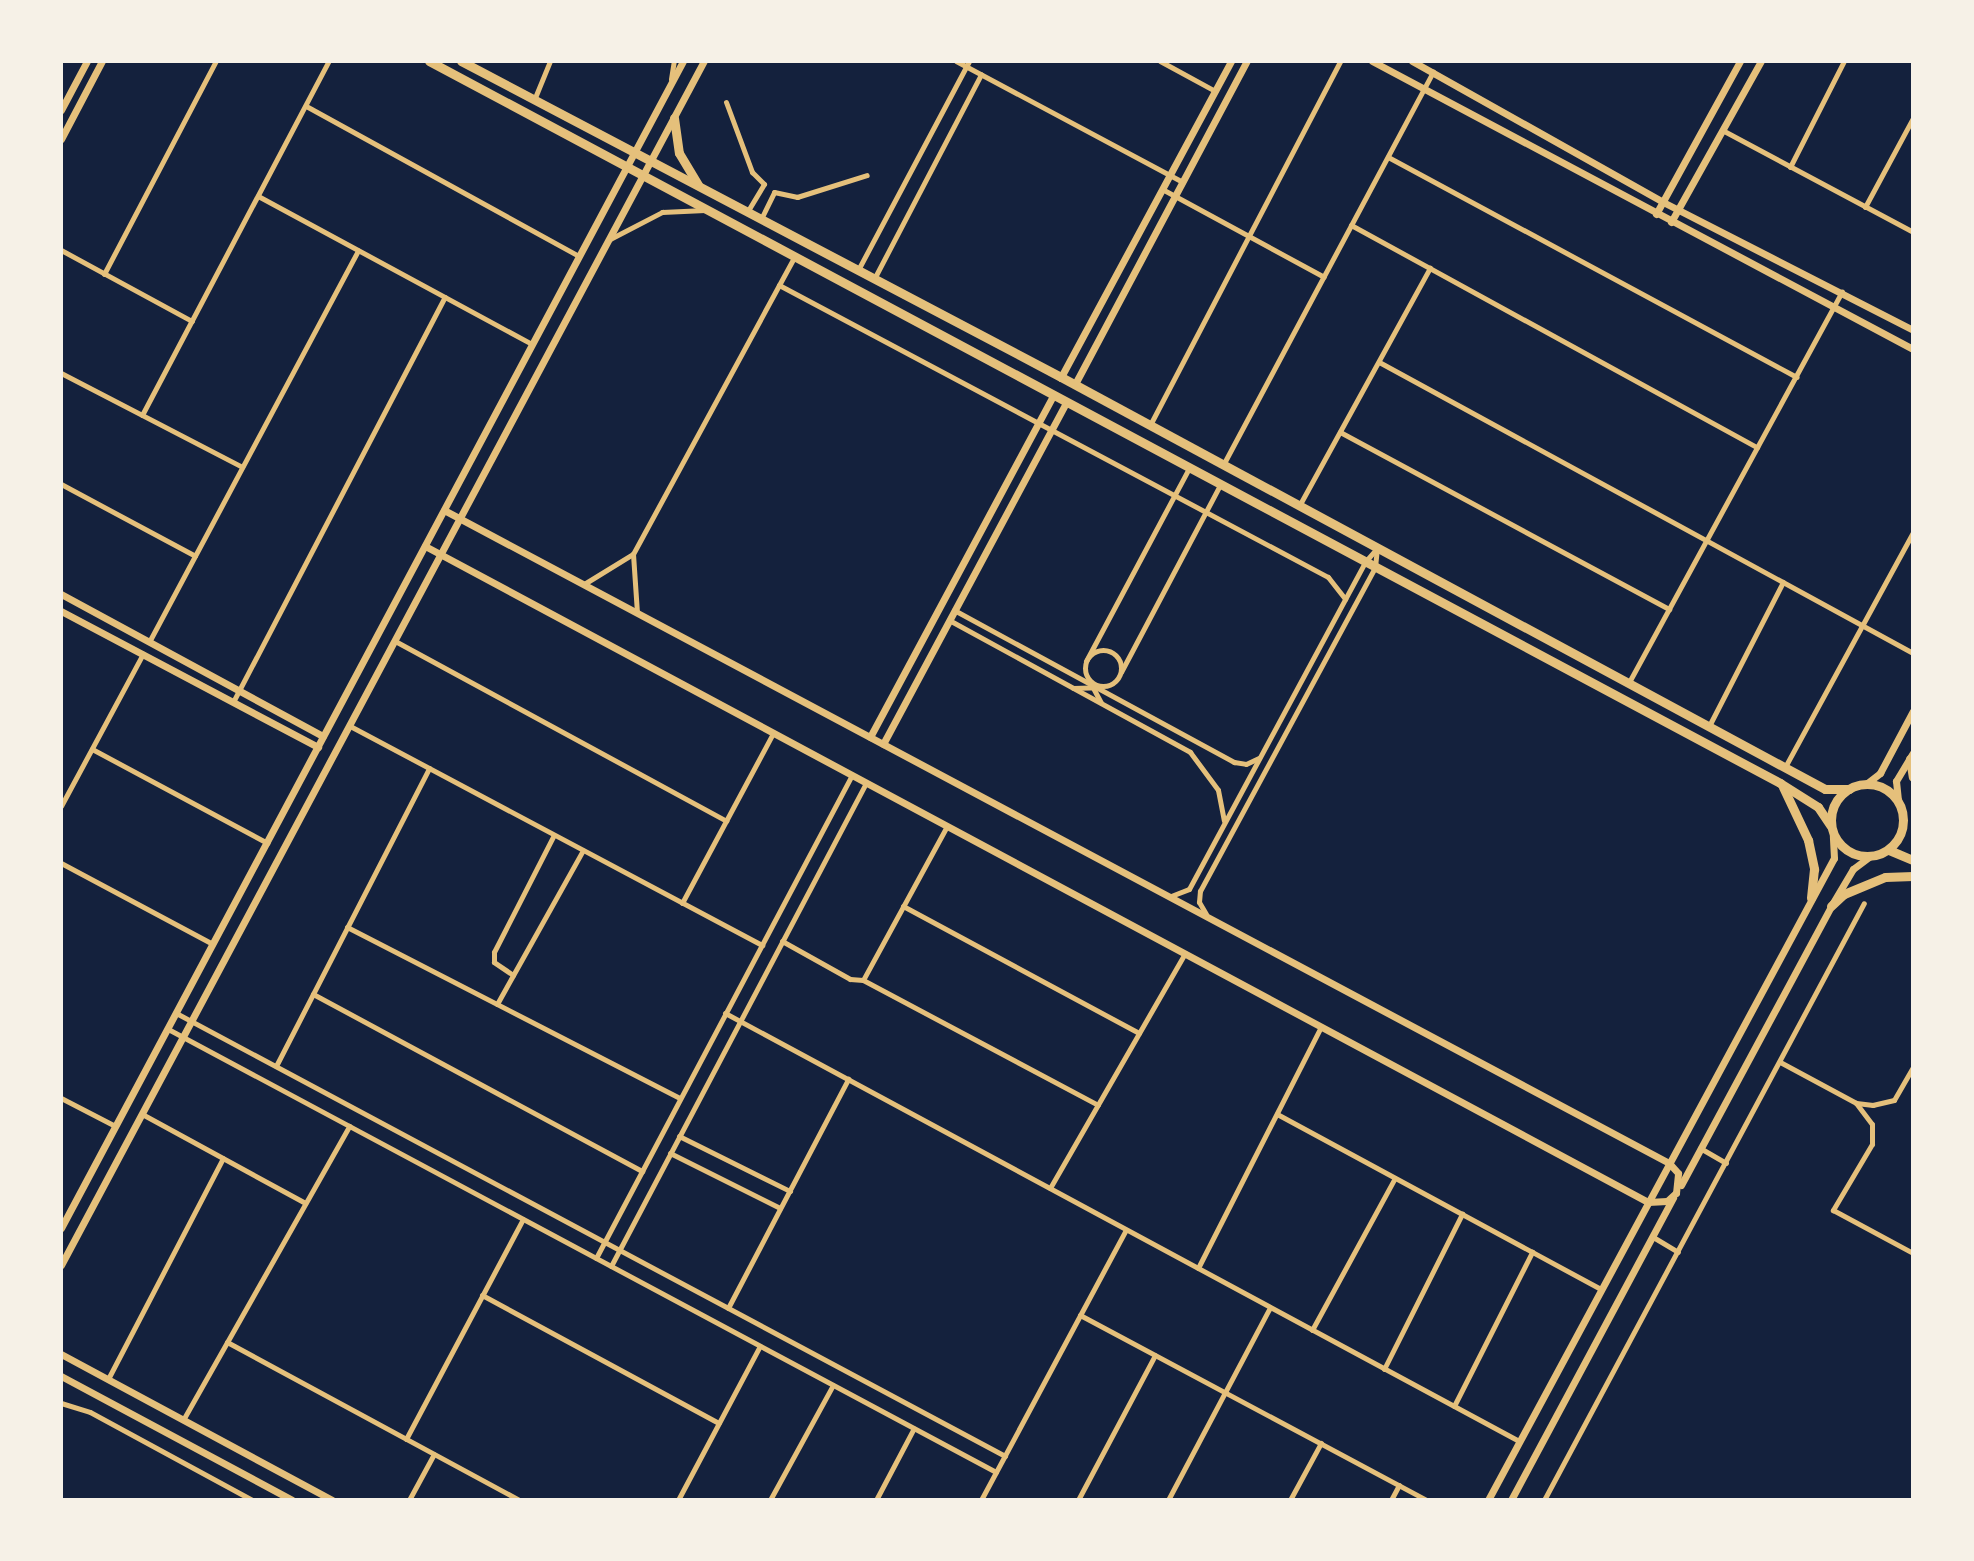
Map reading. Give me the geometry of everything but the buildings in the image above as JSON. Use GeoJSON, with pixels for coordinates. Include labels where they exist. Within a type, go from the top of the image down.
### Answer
{"type":"FeatureCollection","features":[{"type":"Feature","properties":{"kind":"main road"},"geometry":{"type":"LineString","coordinates":[[429,61],[1780,783],[1818,807],[1830,825],[1833,836],[1848,852],[1869,857],[1889,850],[1902,830],[1903,819],[1898,800],[1878,786],[1866,784],[1849,789],[1825,789],[1075,384],[461,61]]}},
{"type":"Feature","properties":{"kind":"main road"},"geometry":{"type":"LineString","coordinates":[[674,118],[679,153],[699,187]]}},
{"type":"Feature","properties":{"kind":"main road"},"geometry":{"type":"LineString","coordinates":[[1911,756],[1913,777]]}},
{"type":"Feature","properties":{"kind":"main road"},"geometry":{"type":"LineString","coordinates":[[1780,783],[1808,840],[1814,869],[1811,898]]}},
{"type":"Feature","properties":{"kind":"main road"},"geometry":{"type":"LineString","coordinates":[[1830,825],[1834,804],[1849,789]]}},
{"type":"Feature","properties":{"kind":"main road"},"geometry":{"type":"LineString","coordinates":[[1903,819],[1913,830]]}},
{"type":"Feature","properties":{"kind":"main road"},"geometry":{"type":"LineString","coordinates":[[1889,850],[1913,860]]}},
{"type":"Feature","properties":{"kind":"main road"},"geometry":{"type":"LineString","coordinates":[[1831,906],[1844,894],[1885,877],[1913,876]]}},
{"type":"Feature","properties":{"kind":"street"},"geometry":{"type":"LineString","coordinates":[[61,110],[64,98],[88,61]]}},
{"type":"Feature","properties":{"kind":"street"},"geometry":{"type":"LineString","coordinates":[[61,139],[103,61]]}},
{"type":"Feature","properties":{"kind":"street"},"geometry":{"type":"LineString","coordinates":[[104,274],[216,61]]}},
{"type":"Feature","properties":{"kind":"street"},"geometry":{"type":"LineString","coordinates":[[142,415],[329,61]]}},
{"type":"Feature","properties":{"kind":"street"},"geometry":{"type":"LineString","coordinates":[[534,100],[550,61]]}},
{"type":"Feature","properties":{"kind":"street"},"geometry":{"type":"LineString","coordinates":[[671,85],[674,61]]}},
{"type":"Feature","properties":{"kind":"street"},"geometry":{"type":"LineString","coordinates":[[61,1228],[683,61]]}},
{"type":"Feature","properties":{"kind":"street"},"geometry":{"type":"LineString","coordinates":[[61,1265],[704,61]]}},
{"type":"Feature","properties":{"kind":"street"},"geometry":{"type":"LineString","coordinates":[[956,61],[968,64],[981,74],[1183,182]]}},
{"type":"Feature","properties":{"kind":"street"},"geometry":{"type":"LineString","coordinates":[[1160,61],[1215,91]]}},
{"type":"Feature","properties":{"kind":"street"},"geometry":{"type":"LineString","coordinates":[[1061,377],[1231,61]]}},
{"type":"Feature","properties":{"kind":"street"},"geometry":{"type":"LineString","coordinates":[[1075,384],[1247,61]]}},
{"type":"Feature","properties":{"kind":"street"},"geometry":{"type":"LineString","coordinates":[[1150,425],[1340,61]]}},
{"type":"Feature","properties":{"kind":"street"},"geometry":{"type":"LineString","coordinates":[[1372,61],[1913,349]]}},
{"type":"Feature","properties":{"kind":"street"},"geometry":{"type":"LineString","coordinates":[[1412,61],[1663,202],[1912,327]]}},
{"type":"Feature","properties":{"kind":"street"},"geometry":{"type":"LineString","coordinates":[[1656,214],[1740,61]]}},
{"type":"Feature","properties":{"kind":"street"},"geometry":{"type":"LineString","coordinates":[[1671,222],[1724,131],[1760,61]]}},
{"type":"Feature","properties":{"kind":"street"},"geometry":{"type":"LineString","coordinates":[[1790,167],[1844,61]]}},
{"type":"Feature","properties":{"kind":"street"},"geometry":{"type":"LineString","coordinates":[[858,270],[968,64]]}},
{"type":"Feature","properties":{"kind":"street"},"geometry":{"type":"LineString","coordinates":[[1223,465],[1433,72]]}},
{"type":"Feature","properties":{"kind":"street"},"geometry":{"type":"LineString","coordinates":[[874,279],[981,74]]}},
{"type":"Feature","properties":{"kind":"street"},"geometry":{"type":"LineString","coordinates":[[726,102],[752,173],[774,191],[797,197],[867,175]]}},
{"type":"Feature","properties":{"kind":"street"},"geometry":{"type":"LineString","coordinates":[[306,106],[579,257]]}},
{"type":"Feature","properties":{"kind":"street"},"geometry":{"type":"LineString","coordinates":[[1865,207],[1913,118]]}},
{"type":"Feature","properties":{"kind":"street"},"geometry":{"type":"LineString","coordinates":[[1724,131],[1913,232]]}},
{"type":"Feature","properties":{"kind":"street"},"geometry":{"type":"LineString","coordinates":[[1388,157],[1796,377]]}},
{"type":"Feature","properties":{"kind":"street"},"geometry":{"type":"LineString","coordinates":[[747,212],[764,184]]}},
{"type":"Feature","properties":{"kind":"street"},"geometry":{"type":"LineString","coordinates":[[1162,189],[1324,277]]}},
{"type":"Feature","properties":{"kind":"street"},"geometry":{"type":"LineString","coordinates":[[761,219],[774,191]]}},
{"type":"Feature","properties":{"kind":"street"},"geometry":{"type":"LineString","coordinates":[[258,196],[532,344]]}},
{"type":"Feature","properties":{"kind":"street"},"geometry":{"type":"LineString","coordinates":[[610,239],[662,212],[706,210]]}},
{"type":"Feature","properties":{"kind":"street"},"geometry":{"type":"LineString","coordinates":[[1351,225],[1757,447]]}},
{"type":"Feature","properties":{"kind":"street"},"geometry":{"type":"LineString","coordinates":[[61,250],[192,321]]}},
{"type":"Feature","properties":{"kind":"street"},"geometry":{"type":"LineString","coordinates":[[149,642],[358,250]]}},
{"type":"Feature","properties":{"kind":"street"},"geometry":{"type":"LineString","coordinates":[[584,584],[632,554],[794,257]]}},
{"type":"Feature","properties":{"kind":"street"},"geometry":{"type":"LineString","coordinates":[[1299,506],[1430,268]]}},
{"type":"Feature","properties":{"kind":"street"},"geometry":{"type":"LineString","coordinates":[[779,285],[1205,514],[1328,576],[1345,599]]}},
{"type":"Feature","properties":{"kind":"street"},"geometry":{"type":"LineString","coordinates":[[1628,684],[1842,292]]}},
{"type":"Feature","properties":{"kind":"street"},"geometry":{"type":"LineString","coordinates":[[233,702],[445,297]]}},
{"type":"Feature","properties":{"kind":"street"},"geometry":{"type":"LineString","coordinates":[[1379,362],[1913,653]]}},
{"type":"Feature","properties":{"kind":"street"},"geometry":{"type":"LineString","coordinates":[[61,373],[242,467]]}},
{"type":"Feature","properties":{"kind":"street"},"geometry":{"type":"LineString","coordinates":[[870,737],[1053,395]]}},
{"type":"Feature","properties":{"kind":"street"},"geometry":{"type":"LineString","coordinates":[[883,744],[1066,402]]}},
{"type":"Feature","properties":{"kind":"street"},"geometry":{"type":"LineString","coordinates":[[1340,432],[1668,609]]}},
{"type":"Feature","properties":{"kind":"street"},"geometry":{"type":"LineString","coordinates":[[1101,704],[1086,661],[1189,468]]}},
{"type":"Feature","properties":{"kind":"street"},"geometry":{"type":"LineString","coordinates":[[61,484],[195,556]]}},
{"type":"Feature","properties":{"kind":"street"},"geometry":{"type":"LineString","coordinates":[[1073,688],[1115,682],[1220,485]]}},
{"type":"Feature","properties":{"kind":"street"},"geometry":{"type":"LineString","coordinates":[[444,510],[1669,1163],[1678,1173],[1676,1193]]}},
{"type":"Feature","properties":{"kind":"street"},"geometry":{"type":"LineString","coordinates":[[1785,767],[1913,532]]}},
{"type":"Feature","properties":{"kind":"street"},"geometry":{"type":"LineString","coordinates":[[425,546],[1648,1202],[1661,1203],[1676,1193]]}},
{"type":"Feature","properties":{"kind":"street"},"geometry":{"type":"LineString","coordinates":[[1168,896],[1189,889],[1365,562],[1377,548]]}},
{"type":"Feature","properties":{"kind":"street"},"geometry":{"type":"LineString","coordinates":[[1209,918],[1199,902],[1200,891],[1375,567],[1377,548]]}},
{"type":"Feature","properties":{"kind":"street"},"geometry":{"type":"LineString","coordinates":[[632,554],[637,613]]}},
{"type":"Feature","properties":{"kind":"street"},"geometry":{"type":"LineString","coordinates":[[1708,727],[1783,582]]}},
{"type":"Feature","properties":{"kind":"street"},"geometry":{"type":"LineString","coordinates":[[61,594],[323,736]]}},
{"type":"Feature","properties":{"kind":"street"},"geometry":{"type":"LineString","coordinates":[[954,610],[1095,684],[1234,762],[1246,764],[1261,756]]}},
{"type":"Feature","properties":{"kind":"street"},"geometry":{"type":"LineString","coordinates":[[61,611],[318,747]]}},
{"type":"Feature","properties":{"kind":"street"},"geometry":{"type":"LineString","coordinates":[[949,620],[1190,752],[1218,790],[1224,825]]}},
{"type":"Feature","properties":{"kind":"street"},"geometry":{"type":"LineString","coordinates":[[396,641],[726,821]]}},
{"type":"Feature","properties":{"kind":"street"},"geometry":{"type":"LineString","coordinates":[[1086,661],[1095,652],[1107,650],[1117,656],[1121,673]]}},
{"type":"Feature","properties":{"kind":"street"},"geometry":{"type":"LineString","coordinates":[[61,806],[143,654]]}},
{"type":"Feature","properties":{"kind":"street"},"geometry":{"type":"LineString","coordinates":[[1866,784],[1880,773],[1913,711]]}},
{"type":"Feature","properties":{"kind":"street"},"geometry":{"type":"LineString","coordinates":[[350,726],[762,945]]}},
{"type":"Feature","properties":{"kind":"street"},"geometry":{"type":"LineString","coordinates":[[682,903],[773,733]]}},
{"type":"Feature","properties":{"kind":"street"},"geometry":{"type":"LineString","coordinates":[[92,750],[267,843]]}},
{"type":"Feature","properties":{"kind":"street"},"geometry":{"type":"LineString","coordinates":[[1898,800],[1896,781],[1911,756]]}},
{"type":"Feature","properties":{"kind":"street"},"geometry":{"type":"LineString","coordinates":[[276,1066],[429,768]]}},
{"type":"Feature","properties":{"kind":"street"},"geometry":{"type":"LineString","coordinates":[[596,1258],[852,775]]}},
{"type":"Feature","properties":{"kind":"street"},"geometry":{"type":"LineString","coordinates":[[611,1266],[866,783]]}},
{"type":"Feature","properties":{"kind":"street"},"geometry":{"type":"LineString","coordinates":[[863,980],[947,826]]}},
{"type":"Feature","properties":{"kind":"street"},"geometry":{"type":"LineString","coordinates":[[513,975],[494,962],[494,952],[555,835]]}},
{"type":"Feature","properties":{"kind":"street"},"geometry":{"type":"LineString","coordinates":[[1488,1500],[1834,858],[1833,836]]}},
{"type":"Feature","properties":{"kind":"street"},"geometry":{"type":"LineString","coordinates":[[498,1004],[583,850]]}},
{"type":"Feature","properties":{"kind":"street"},"geometry":{"type":"LineString","coordinates":[[1511,1500],[1831,906],[1853,869],[1869,857]]}},
{"type":"Feature","properties":{"kind":"street"},"geometry":{"type":"LineString","coordinates":[[61,863],[213,944]]}},
{"type":"Feature","properties":{"kind":"street"},"geometry":{"type":"LineString","coordinates":[[1544,1500],[1864,903]]}},
{"type":"Feature","properties":{"kind":"street"},"geometry":{"type":"LineString","coordinates":[[903,906],[1139,1033]]}},
{"type":"Feature","properties":{"kind":"street"},"geometry":{"type":"LineString","coordinates":[[347,927],[680,1098]]}},
{"type":"Feature","properties":{"kind":"street"},"geometry":{"type":"LineString","coordinates":[[782,941],[850,979],[863,980],[1098,1105]]}},
{"type":"Feature","properties":{"kind":"street"},"geometry":{"type":"LineString","coordinates":[[1050,1188],[1185,953]]}},
{"type":"Feature","properties":{"kind":"street"},"geometry":{"type":"LineString","coordinates":[[313,994],[642,1171]]}},
{"type":"Feature","properties":{"kind":"street"},"geometry":{"type":"LineString","coordinates":[[176,1013],[1004,1456]]}},
{"type":"Feature","properties":{"kind":"street"},"geometry":{"type":"LineString","coordinates":[[725,1013],[1519,1441]]}},
{"type":"Feature","properties":{"kind":"street"},"geometry":{"type":"LineString","coordinates":[[1198,1268],[1321,1027]]}},
{"type":"Feature","properties":{"kind":"street"},"geometry":{"type":"LineString","coordinates":[[167,1028],[996,1472]]}},
{"type":"Feature","properties":{"kind":"street"},"geometry":{"type":"LineString","coordinates":[[1780,1062],[1856,1103],[1873,1105],[1894,1100],[1913,1068]]}},
{"type":"Feature","properties":{"kind":"street"},"geometry":{"type":"LineString","coordinates":[[728,1308],[848,1079]]}},
{"type":"Feature","properties":{"kind":"street"},"geometry":{"type":"LineString","coordinates":[[61,1098],[115,1126]]}},
{"type":"Feature","properties":{"kind":"street"},"geometry":{"type":"LineString","coordinates":[[1856,1103],[1872,1124],[1872,1144],[1833,1210],[1913,1253]]}},
{"type":"Feature","properties":{"kind":"street"},"geometry":{"type":"LineString","coordinates":[[142,1114],[305,1203]]}},
{"type":"Feature","properties":{"kind":"street"},"geometry":{"type":"LineString","coordinates":[[1277,1114],[1601,1289]]}},
{"type":"Feature","properties":{"kind":"street"},"geometry":{"type":"LineString","coordinates":[[183,1420],[349,1126]]}},
{"type":"Feature","properties":{"kind":"street"},"geometry":{"type":"LineString","coordinates":[[679,1136],[790,1191]]}},
{"type":"Feature","properties":{"kind":"street"},"geometry":{"type":"LineString","coordinates":[[1700,1149],[1726,1163]]}},
{"type":"Feature","properties":{"kind":"street"},"geometry":{"type":"LineString","coordinates":[[670,1153],[780,1208]]}},
{"type":"Feature","properties":{"kind":"street"},"geometry":{"type":"LineString","coordinates":[[108,1379],[223,1158]]}},
{"type":"Feature","properties":{"kind":"street"},"geometry":{"type":"LineString","coordinates":[[1312,1330],[1395,1178]]}},
{"type":"Feature","properties":{"kind":"street"},"geometry":{"type":"LineString","coordinates":[[1384,1368],[1462,1214]]}},
{"type":"Feature","properties":{"kind":"street"},"geometry":{"type":"LineString","coordinates":[[406,1438],[523,1219]]}},
{"type":"Feature","properties":{"kind":"street"},"geometry":{"type":"LineString","coordinates":[[981,1500],[1126,1230]]}},
{"type":"Feature","properties":{"kind":"street"},"geometry":{"type":"LineString","coordinates":[[1653,1237],[1678,1252]]}},
{"type":"Feature","properties":{"kind":"street"},"geometry":{"type":"LineString","coordinates":[[1454,1406],[1532,1252]]}},
{"type":"Feature","properties":{"kind":"street"},"geometry":{"type":"LineString","coordinates":[[482,1295],[719,1423]]}},
{"type":"Feature","properties":{"kind":"street"},"geometry":{"type":"LineString","coordinates":[[1168,1500],[1270,1307]]}},
{"type":"Feature","properties":{"kind":"street"},"geometry":{"type":"LineString","coordinates":[[1080,1315],[1427,1500]]}},
{"type":"Feature","properties":{"kind":"street"},"geometry":{"type":"LineString","coordinates":[[227,1342],[519,1500]]}},
{"type":"Feature","properties":{"kind":"street"},"geometry":{"type":"LineString","coordinates":[[678,1500],[760,1346]]}},
{"type":"Feature","properties":{"kind":"street"},"geometry":{"type":"LineString","coordinates":[[61,1354],[332,1500]]}},
{"type":"Feature","properties":{"kind":"street"},"geometry":{"type":"LineString","coordinates":[[1078,1500],[1155,1355]]}},
{"type":"Feature","properties":{"kind":"street"},"geometry":{"type":"LineString","coordinates":[[61,1376],[292,1500]]}},
{"type":"Feature","properties":{"kind":"street"},"geometry":{"type":"LineString","coordinates":[[770,1500],[833,1385]]}},
{"type":"Feature","properties":{"kind":"street"},"geometry":{"type":"LineString","coordinates":[[61,1403],[90,1412],[252,1500]]}},
{"type":"Feature","properties":{"kind":"street"},"geometry":{"type":"LineString","coordinates":[[876,1500],[914,1428]]}},
{"type":"Feature","properties":{"kind":"street"},"geometry":{"type":"LineString","coordinates":[[1290,1500],[1321,1443]]}},
{"type":"Feature","properties":{"kind":"street"},"geometry":{"type":"LineString","coordinates":[[409,1500],[434,1454]]}},
{"type":"Feature","properties":{"kind":"street"},"geometry":{"type":"LineString","coordinates":[[1391,1500],[1399,1485]]}}]}
